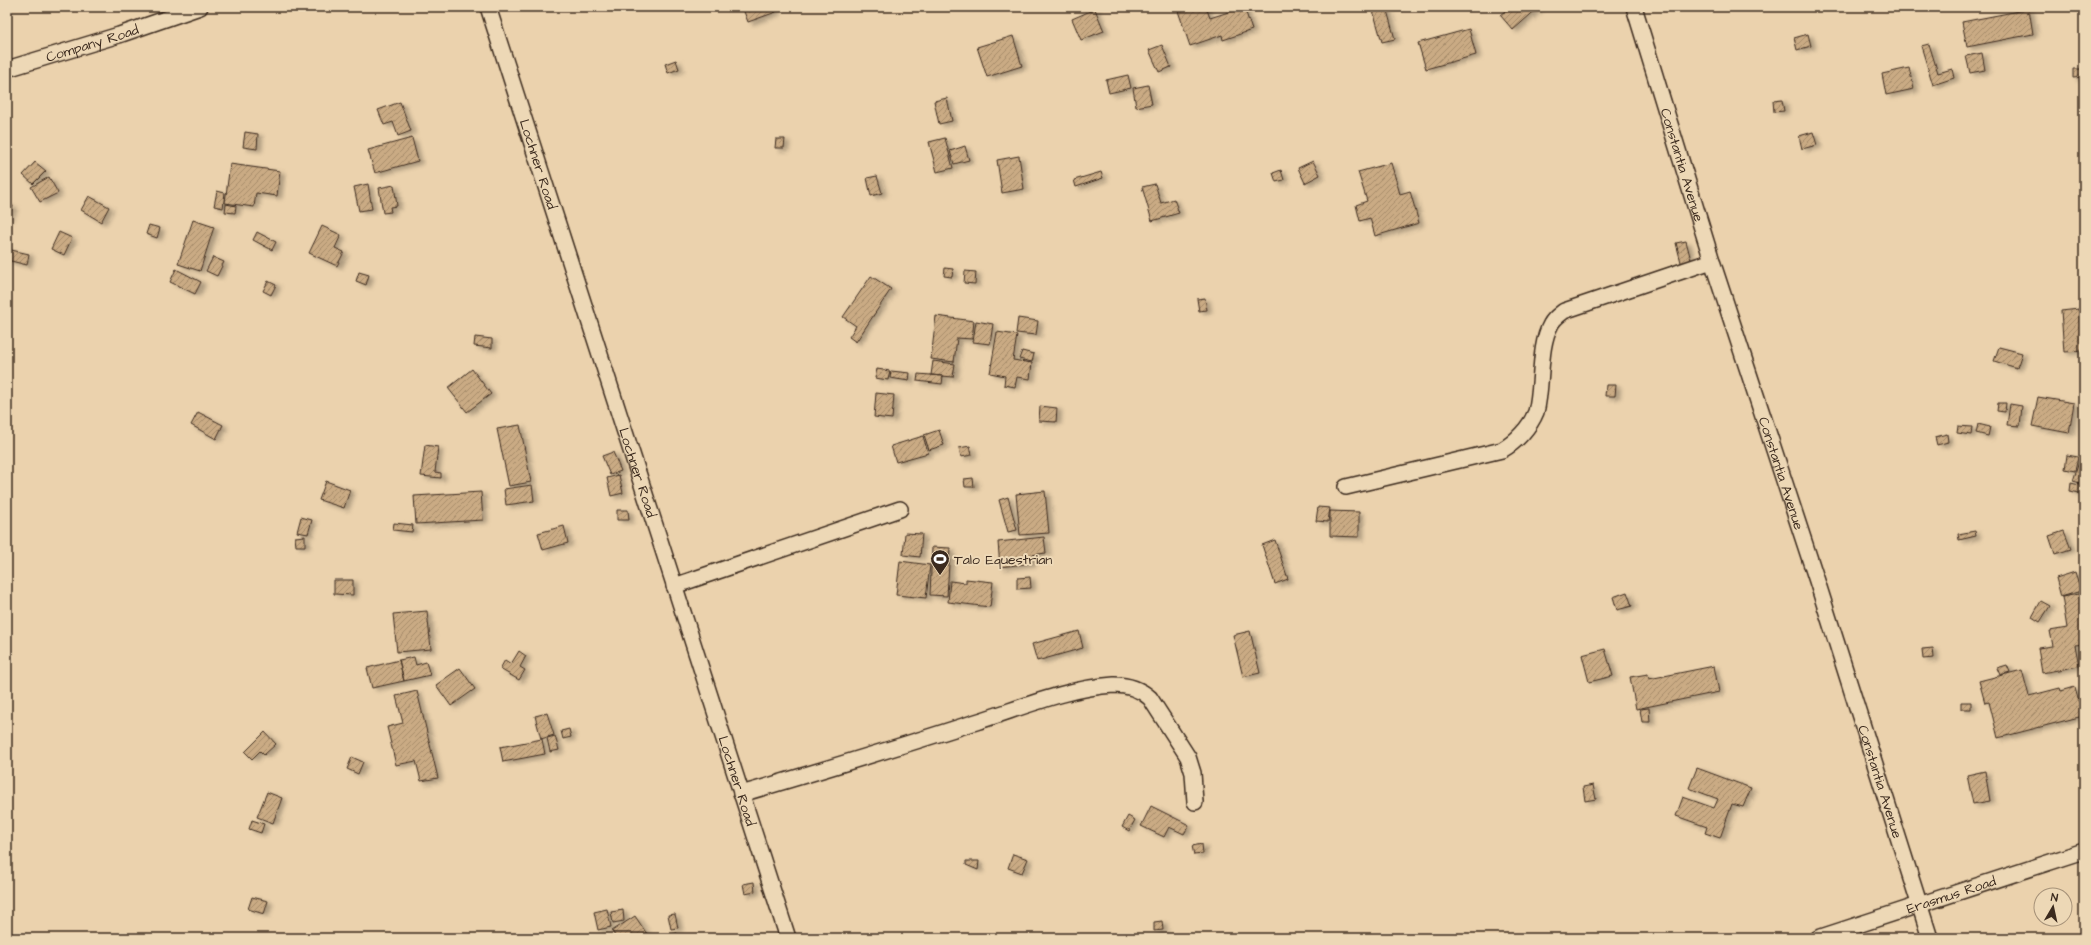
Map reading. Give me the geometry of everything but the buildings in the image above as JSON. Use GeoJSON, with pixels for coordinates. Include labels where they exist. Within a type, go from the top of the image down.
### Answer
{"type":"FeatureCollection","features":[{"type":"Feature","properties":{"kind":"street","name":"Company Road"},"geometry":{"type":"LineString","coordinates":[[7,69],[119,35],[200,7]]}},
{"type":"Feature","properties":{"kind":"street","name":"Lochner Road"},"geometry":{"type":"LineString","coordinates":[[488,7],[788,938]]}},
{"type":"Feature","properties":{"kind":"street","name":"Constantia Avenue"},"geometry":{"type":"LineString","coordinates":[[1634,7],[1712,261],[1817,581],[1930,938]]}},
{"type":"Feature","properties":{"kind":"street"},"geometry":{"type":"LineString","coordinates":[[1346,487],[1502,450],[1507,447],[1514,442],[1534,418],[1545,342],[1550,325],[1555,319],[1564,311],[1712,261]]}},
{"type":"Feature","properties":{"kind":"street"},"geometry":{"type":"LineString","coordinates":[[674,586],[900,509]]}},
{"type":"Feature","properties":{"kind":"street"},"geometry":{"type":"LineString","coordinates":[[742,794],[850,762],[1056,696],[1114,685],[1144,692],[1150,698],[1188,757],[1193,773],[1195,802]]}},
{"type":"Feature","properties":{"kind":"street","name":"Erasmus Road"},"geometry":{"type":"LineString","coordinates":[[1818,938],[2084,851]]}},
{"type":"Feature","properties":{"kind":"place","name":"Talo Equestrian"},"geometry":{"type":"Point","coordinates":[940,576]}}]}
